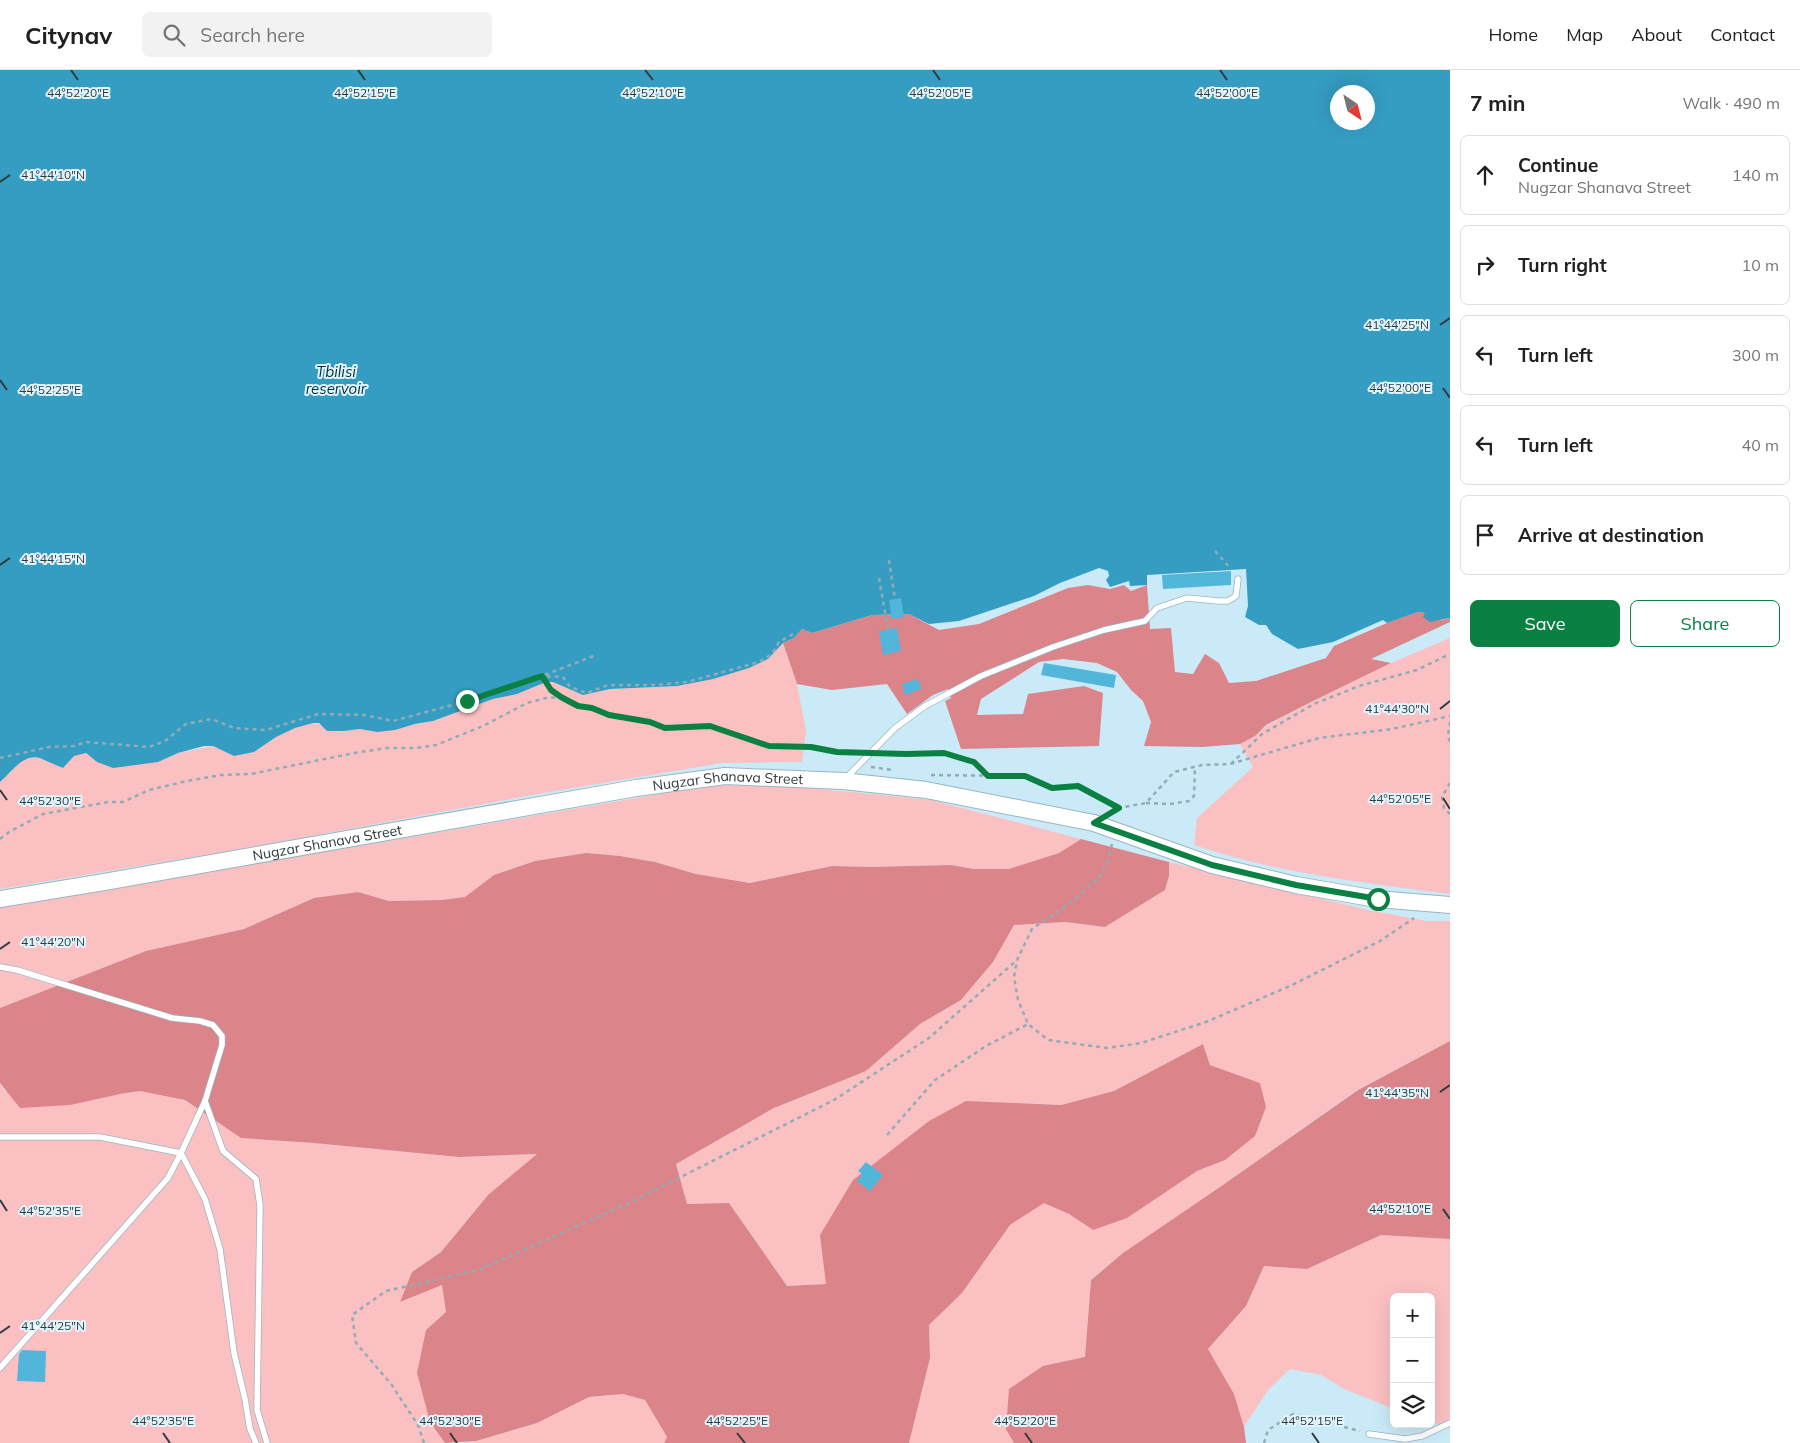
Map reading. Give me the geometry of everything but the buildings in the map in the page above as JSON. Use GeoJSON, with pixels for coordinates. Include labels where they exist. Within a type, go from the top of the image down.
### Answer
{"type":"FeatureCollection","features":[{"type":"Feature","properties":{"kind":"main road","name":"Nugzar Shanava Street"},"geometry":{"type":"LineString","coordinates":[[0,899],[114,881],[636,788],[724,776],[843,781],[926,790],[1094,823],[1212,865],[1296,885],[1378,899],[1450,905]]}},
{"type":"Feature","properties":{"kind":"lane"},"geometry":{"type":"LineString","coordinates":[[843,781],[895,728],[925,706],[981,676],[1053,647],[1104,630],[1145,621],[1157,608],[1187,598],[1228,601],[1236,596],[1238,579]]}},
{"type":"Feature","properties":{"kind":"lane"},"geometry":{"type":"LineString","coordinates":[[0,967],[17,970],[172,1018],[200,1021],[213,1025],[222,1036],[222,1045],[205,1101],[168,1178],[0,1368]]}},
{"type":"Feature","properties":{"kind":"lane"},"geometry":{"type":"LineString","coordinates":[[205,1101],[223,1151],[256,1179],[260,1204],[257,1410],[267,1443]]}},
{"type":"Feature","properties":{"kind":"lane"},"geometry":{"type":"LineString","coordinates":[[0,1137],[100,1137],[181,1154]]}},
{"type":"Feature","properties":{"kind":"lane"},"geometry":{"type":"LineString","coordinates":[[181,1154],[205,1200],[220,1249],[234,1353],[250,1429],[256,1443]]}},
{"type":"Feature","properties":{"kind":"lane"},"geometry":{"type":"LineString","coordinates":[[1369,1434],[1405,1439],[1422,1436],[1450,1423]]}},
{"type":"Feature","properties":{"kind":"path"},"geometry":{"type":"LineString","coordinates":[[1215,551],[1231,569]]}},
{"type":"Feature","properties":{"kind":"path"},"geometry":{"type":"LineString","coordinates":[[889,560],[895,599]]}},
{"type":"Feature","properties":{"kind":"path"},"geometry":{"type":"LineString","coordinates":[[879,578],[888,629]]}},
{"type":"Feature","properties":{"kind":"path"},"geometry":{"type":"LineString","coordinates":[[542,676],[563,677],[570,687],[587,692],[608,685],[655,685],[687,682],[759,662],[772,654],[779,642],[795,632]]}},
{"type":"Feature","properties":{"kind":"path"},"geometry":{"type":"LineString","coordinates":[[1230,764],[1262,734],[1314,704],[1352,688],[1417,670],[1450,654]]}},
{"type":"Feature","properties":{"kind":"path"},"geometry":{"type":"LineString","coordinates":[[0,758],[49,747],[74,746],[86,742],[149,747],[165,741],[186,724],[212,718],[234,728],[266,730],[318,714],[364,715],[393,721],[467,701],[542,676],[596,655]]}},
{"type":"Feature","properties":{"kind":"path"},"geometry":{"type":"LineString","coordinates":[[542,676],[551,690],[578,706],[592,708],[609,715],[650,722],[665,728],[710,726],[769,746],[811,747],[837,752],[944,753],[974,762],[988,776]]}},
{"type":"Feature","properties":{"kind":"path"},"geometry":{"type":"LineString","coordinates":[[0,839],[9,832],[43,814],[108,802],[124,802],[149,790],[187,781],[251,774],[387,748],[416,748],[436,745],[483,726],[527,703],[561,697]]}},
{"type":"Feature","properties":{"kind":"path"},"geometry":{"type":"LineString","coordinates":[[1146,803],[1174,772],[1202,765],[1230,764],[1318,738],[1392,729],[1450,716]]}},
{"type":"Feature","properties":{"kind":"path"},"geometry":{"type":"LineString","coordinates":[[1450,722],[1448,736],[1450,742]]}},
{"type":"Feature","properties":{"kind":"path"},"geometry":{"type":"LineString","coordinates":[[860,765],[895,770]]}},
{"type":"Feature","properties":{"kind":"path"},"geometry":{"type":"LineString","coordinates":[[1094,823],[1119,808],[1146,803],[1170,804],[1189,801],[1194,796],[1195,767]]}},
{"type":"Feature","properties":{"kind":"path"},"geometry":{"type":"LineString","coordinates":[[930,775],[1025,776],[1052,788],[1078,786],[1119,808]]}},
{"type":"Feature","properties":{"kind":"path"},"geometry":{"type":"LineString","coordinates":[[1450,783],[1442,797],[1444,808],[1450,814]]}},
{"type":"Feature","properties":{"kind":"path"},"geometry":{"type":"LineString","coordinates":[[1114,830],[1108,860],[1100,876],[1072,902],[1032,929],[1017,960],[1014,977],[1018,1000],[1028,1024],[1048,1040],[1107,1048],[1141,1043],[1206,1022],[1290,986],[1380,940],[1433,904]]}},
{"type":"Feature","properties":{"kind":"path"},"geometry":{"type":"LineString","coordinates":[[424,1443],[418,1424],[396,1392],[356,1343],[352,1315],[386,1291],[480,1270],[610,1212],[834,1100],[929,1038],[1017,960]]}},
{"type":"Feature","properties":{"kind":"path"},"geometry":{"type":"LineString","coordinates":[[886,1135],[935,1080],[986,1046],[1028,1024]]}},
{"type":"Feature","properties":{"kind":"path"},"geometry":{"type":"LineString","coordinates":[[1264,1443],[1268,1430],[1293,1414],[1369,1434]]}},
{"type":"Feature","properties":{"kind":"shaded area"},"geometry":{"type":"Polygon","coordinates":[[[1088,585],[1110,589],[1124,585],[1131,591],[1147,585],[1150,629],[1171,628],[1175,672],[1193,674],[1205,654],[1219,663],[1229,683],[1256,681],[1326,658],[1334,646],[1418,612],[1442,620],[1449,618],[1450,622],[1371,659],[1391,663],[1266,725],[1255,736],[1240,744],[1202,747],[1144,746],[1151,722],[1143,701],[1131,690],[1117,672],[1097,663],[1063,659],[1039,662],[981,699],[977,715],[1023,714],[1028,694],[1084,686],[1103,693],[1099,746],[961,749],[945,701],[951,698],[948,689],[933,695],[907,714],[887,684],[832,690],[797,684],[783,643],[794,638],[802,629],[812,633],[872,615],[909,614],[939,630],[979,624],[1068,588],[1088,585]]]}},
{"type":"Feature","properties":{"kind":"shaded area"},"geometry":{"type":"Polygon","coordinates":[[[1450,638],[1450,894],[1288,870],[1225,855],[1194,845],[1197,818],[1253,767],[1240,744],[1255,736],[1266,726],[1315,700],[1391,663],[1450,638]]]}},
{"type":"Feature","properties":{"kind":"shaded area"},"geometry":{"type":"Polygon","coordinates":[[[783,643],[797,684],[806,731],[802,762],[722,763],[538,794],[240,849],[0,889],[0,782],[28,758],[40,758],[63,768],[74,755],[86,753],[97,762],[162,760],[178,753],[213,746],[234,756],[254,752],[276,737],[295,728],[313,723],[344,731],[360,729],[377,732],[433,721],[493,699],[517,694],[546,682],[553,682],[583,695],[610,689],[677,686],[768,659],[783,643]]]}},
{"type":"Feature","properties":{"kind":"shaded area"},"geometry":{"type":"Polygon","coordinates":[[[717,784],[781,785],[931,800],[1081,839],[1059,853],[1009,870],[974,869],[951,865],[832,866],[750,883],[696,874],[655,862],[620,856],[586,853],[554,858],[535,861],[494,875],[465,897],[442,900],[389,901],[358,892],[314,898],[244,929],[146,951],[0,1008],[0,906],[717,784]]]}},
{"type":"Feature","properties":{"kind":"shaded area"},"geometry":{"type":"Polygon","coordinates":[[[1081,839],[1169,862],[1169,876],[1165,890],[1105,927],[1065,922],[1014,925],[993,962],[961,1000],[920,1024],[866,1071],[774,1108],[676,1164],[687,1204],[729,1203],[787,1286],[826,1284],[820,1235],[853,1180],[929,1121],[966,1101],[1061,1105],[1114,1091],[1203,1044],[1210,1065],[1260,1083],[1266,1107],[1255,1136],[1225,1160],[1197,1171],[1127,1218],[1093,1230],[1069,1214],[1044,1203],[1010,1225],[962,1293],[929,1325],[930,1358],[909,1443],[664,1443],[667,1437],[645,1400],[623,1394],[589,1397],[537,1423],[476,1441],[445,1443],[430,1422],[417,1373],[426,1330],[446,1312],[442,1285],[400,1302],[412,1272],[441,1252],[488,1195],[537,1154],[459,1157],[241,1138],[185,1100],[140,1091],[70,1105],[20,1108],[0,1083],[0,1008],[146,951],[244,929],[314,898],[358,892],[389,901],[442,900],[465,897],[494,875],[535,861],[586,853],[655,862],[696,874],[750,883],[832,866],[951,865],[974,869],[1009,869],[1059,853],[1081,839]]]}},
{"type":"Feature","properties":{"kind":"shaded area"},"geometry":{"type":"Polygon","coordinates":[[[1169,862],[1368,910],[1427,921],[1450,921],[1450,1041],[1357,1090],[1123,1253],[1091,1279],[1085,1358],[1043,1366],[1006,1429],[1014,1443],[909,1443],[930,1358],[929,1325],[962,1293],[1010,1225],[1044,1202],[1069,1214],[1093,1230],[1197,1171],[1225,1160],[1260,1083],[1210,1065],[1203,1044],[1114,1091],[1061,1105],[1021,1103],[929,1121],[901,1143],[821,1235],[827,1284],[787,1286],[729,1203],[687,1205],[676,1164],[774,1108],[866,1071],[920,1024],[961,1000],[993,962],[1014,925],[1065,922],[1105,927],[1165,890],[1169,876],[1169,862]]]}},
{"type":"Feature","properties":{"kind":"shaded area"},"geometry":{"type":"Polygon","coordinates":[[[1450,1041],[1450,1239],[1381,1235],[1307,1269],[1264,1266],[1246,1306],[1208,1349],[1234,1394],[1244,1427],[1246,1443],[1014,1443],[1006,1429],[1009,1389],[1043,1366],[1085,1357],[1091,1280],[1123,1253],[1358,1090],[1450,1041]]]}},
{"type":"Feature","properties":{"kind":"shaded area"},"geometry":{"type":"Polygon","coordinates":[[[0,1083],[5,1091],[120,1094],[140,1091],[164,1095],[185,1100],[241,1138],[459,1157],[538,1154],[488,1195],[441,1252],[412,1272],[401,1302],[442,1284],[446,1312],[426,1330],[430,1422],[445,1443],[0,1443],[0,1083]]]}},
{"type":"Feature","properties":{"kind":"shaded area"},"geometry":{"type":"Polygon","coordinates":[[[1381,1235],[1450,1239],[1450,1429],[1435,1423],[1435,1293],[1390,1293],[1390,1407],[1344,1389],[1321,1375],[1290,1369],[1268,1390],[1244,1427],[1234,1394],[1208,1349],[1246,1306],[1264,1266],[1307,1269],[1381,1235]]]}},
{"type":"Feature","properties":{"kind":"shaded area"},"geometry":{"type":"Polygon","coordinates":[[[623,1394],[645,1400],[667,1437],[664,1443],[462,1443],[476,1441],[537,1423],[589,1397],[623,1394]]]}},
{"type":"Feature","properties":{"kind":"water","name":"Tbilisi reservoir"},"geometry":{"type":"Polygon","coordinates":[[[0,70],[1450,70],[1450,620],[1449,618],[1430,622],[1423,617],[1425,613],[1418,612],[1387,623],[1383,620],[1333,642],[1298,649],[1272,634],[1266,625],[1259,625],[1245,617],[1248,606],[1246,569],[1147,575],[1147,585],[1130,586],[1129,581],[1110,587],[1106,580],[1109,576],[1108,571],[1099,568],[1060,583],[1034,596],[959,621],[929,624],[909,614],[872,615],[812,633],[802,629],[794,638],[783,643],[768,659],[749,668],[713,679],[677,686],[610,689],[583,695],[553,682],[546,682],[517,694],[493,699],[433,721],[395,730],[377,732],[360,729],[327,731],[319,723],[313,723],[295,728],[276,737],[254,752],[234,756],[213,746],[204,746],[178,753],[158,762],[113,768],[97,762],[86,753],[74,756],[63,768],[34,757],[28,758],[0,782],[0,70]]]}},
{"type":"Feature","properties":{"kind":"route"},"geometry":{"type":"LineString","coordinates":[[467,701],[542,676],[551,690],[578,706],[592,708],[609,715],[650,722],[665,728],[710,726],[769,746],[811,747],[837,752],[944,753],[974,762],[988,776],[1025,776],[1052,788],[1078,786],[1119,808],[1094,823],[1212,865],[1296,885],[1378,899]]}}]}
